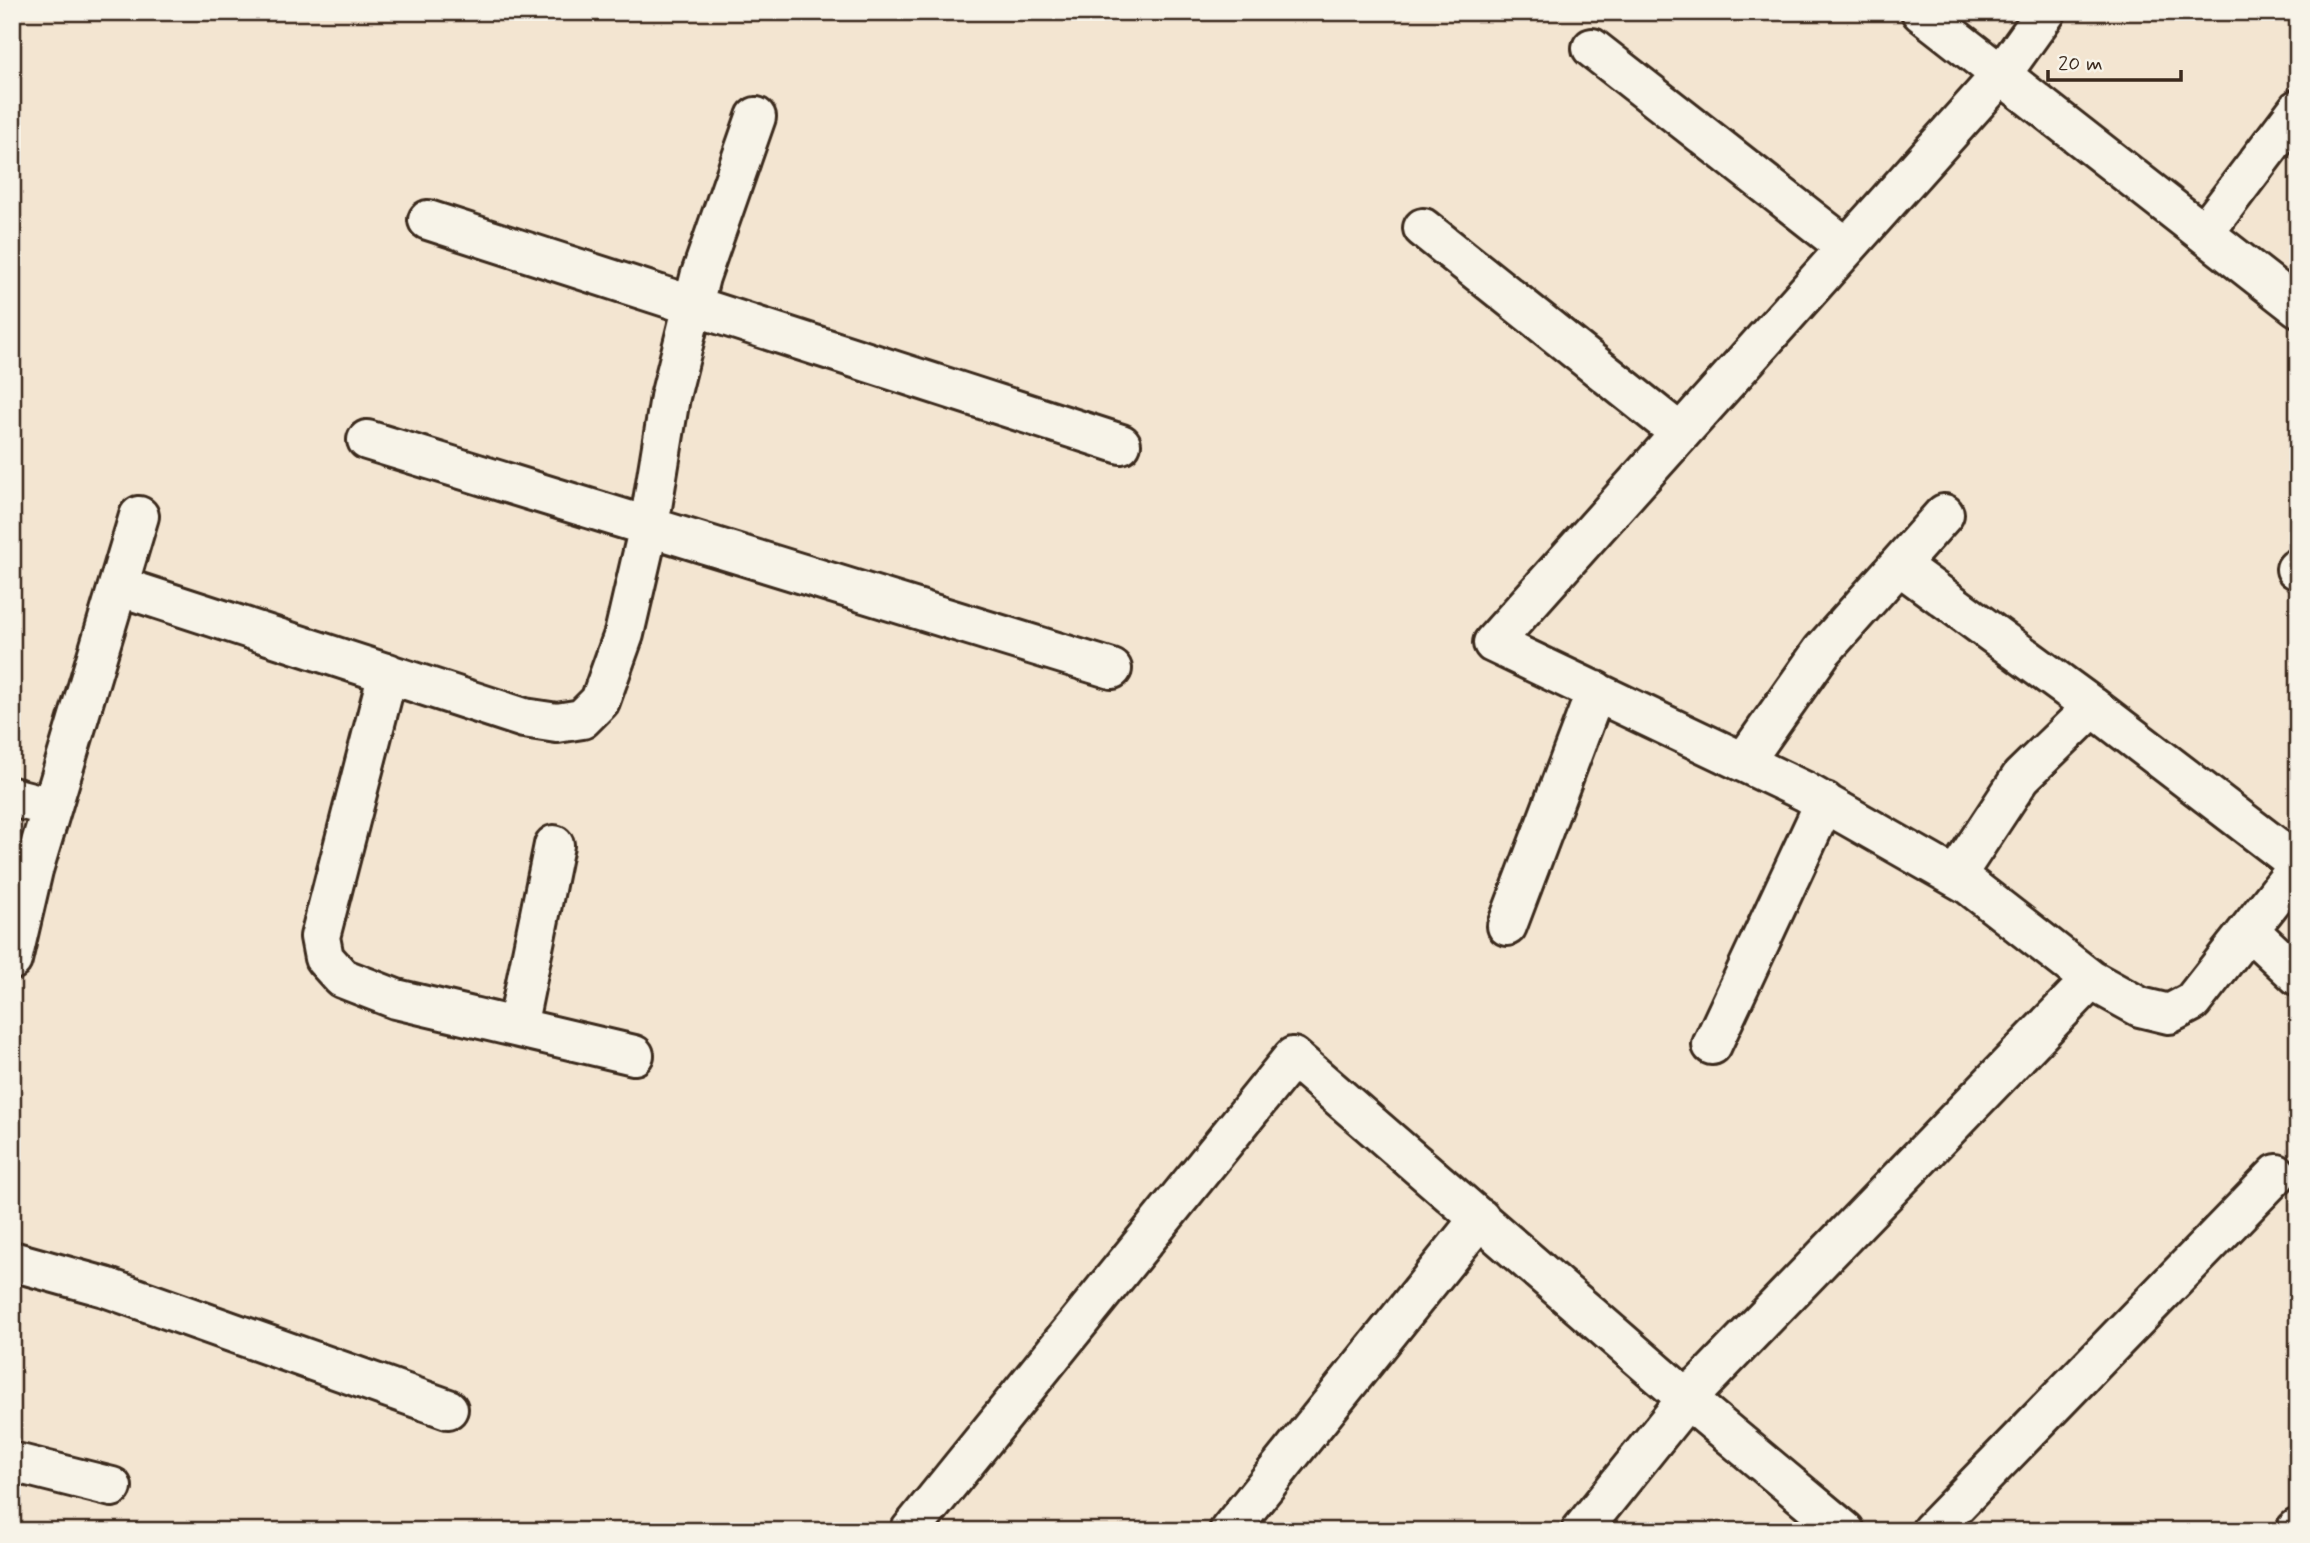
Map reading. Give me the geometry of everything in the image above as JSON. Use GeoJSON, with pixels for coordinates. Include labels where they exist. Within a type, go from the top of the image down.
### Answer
{"type":"FeatureCollection","features":[{"type":"Feature","properties":{"kind":"street"},"geometry":{"type":"LineString","coordinates":[[1921,12],[2298,307]]}},
{"type":"Feature","properties":{"kind":"street"},"geometry":{"type":"LineString","coordinates":[[1899,565],[2093,707],[2298,865],[2192,1002],[2169,1014],[2140,1007],[2091,980],[1969,885],[1825,802],[1493,643],[2000,75],[2046,12]]}},
{"type":"Feature","properties":{"kind":"street"},"geometry":{"type":"LineString","coordinates":[[1592,48],[1846,247]]}},
{"type":"Feature","properties":{"kind":"street"},"geometry":{"type":"LineString","coordinates":[[2204,233],[2298,109]]}},
{"type":"Feature","properties":{"kind":"street"},"geometry":{"type":"LineString","coordinates":[[118,586],[524,718],[557,723],[582,719],[600,701],[624,634],[649,526],[670,397],[699,277],[756,117]]}},
{"type":"Feature","properties":{"kind":"street"},"geometry":{"type":"LineString","coordinates":[[428,220],[1121,444]]}},
{"type":"Feature","properties":{"kind":"street"},"geometry":{"type":"LineString","coordinates":[[1423,228],[1681,433]]}},
{"type":"Feature","properties":{"kind":"street"},"geometry":{"type":"LineString","coordinates":[[367,440],[1112,668]]}},
{"type":"Feature","properties":{"kind":"street"},"geometry":{"type":"LineString","coordinates":[[1744,762],[1822,651],[1944,513]]}},
{"type":"Feature","properties":{"kind":"street"},"geometry":{"type":"LineString","coordinates":[[12,960],[51,807],[139,516]]}},
{"type":"Feature","properties":{"kind":"street"},"geometry":{"type":"LineString","coordinates":[[388,673],[320,937],[324,958],[342,978],[396,999],[634,1055]]}},
{"type":"Feature","properties":{"kind":"street"},"geometry":{"type":"LineString","coordinates":[[1507,926],[1596,691]]}},
{"type":"Feature","properties":{"kind":"street"},"geometry":{"type":"LineString","coordinates":[[1955,877],[2021,777],[2093,707]]}},
{"type":"Feature","properties":{"kind":"street"},"geometry":{"type":"LineString","coordinates":[[12,797],[51,807]]}},
{"type":"Feature","properties":{"kind":"street"},"geometry":{"type":"LineString","coordinates":[[1712,1045],[1825,802]]}},
{"type":"Feature","properties":{"kind":"street"},"geometry":{"type":"LineString","coordinates":[[517,1027],[554,845]]}},
{"type":"Feature","properties":{"kind":"street"},"geometry":{"type":"LineString","coordinates":[[2249,930],[2298,976]]}},
{"type":"Feature","properties":{"kind":"street"},"geometry":{"type":"LineString","coordinates":[[1581,1531],[1687,1399],[2091,980]]}},
{"type":"Feature","properties":{"kind":"street"},"geometry":{"type":"LineString","coordinates":[[910,1531],[1293,1057],[1687,1399],[1845,1531]]}},
{"type":"Feature","properties":{"kind":"street"},"geometry":{"type":"LineString","coordinates":[[1931,1531],[2277,1174]]}},
{"type":"Feature","properties":{"kind":"street"},"geometry":{"type":"LineString","coordinates":[[1229,1531],[1480,1218]]}},
{"type":"Feature","properties":{"kind":"street"},"geometry":{"type":"LineString","coordinates":[[12,1261],[105,1287],[448,1409]]}},
{"type":"Feature","properties":{"kind":"street"},"geometry":{"type":"LineString","coordinates":[[12,1462],[112,1487]]}}]}
